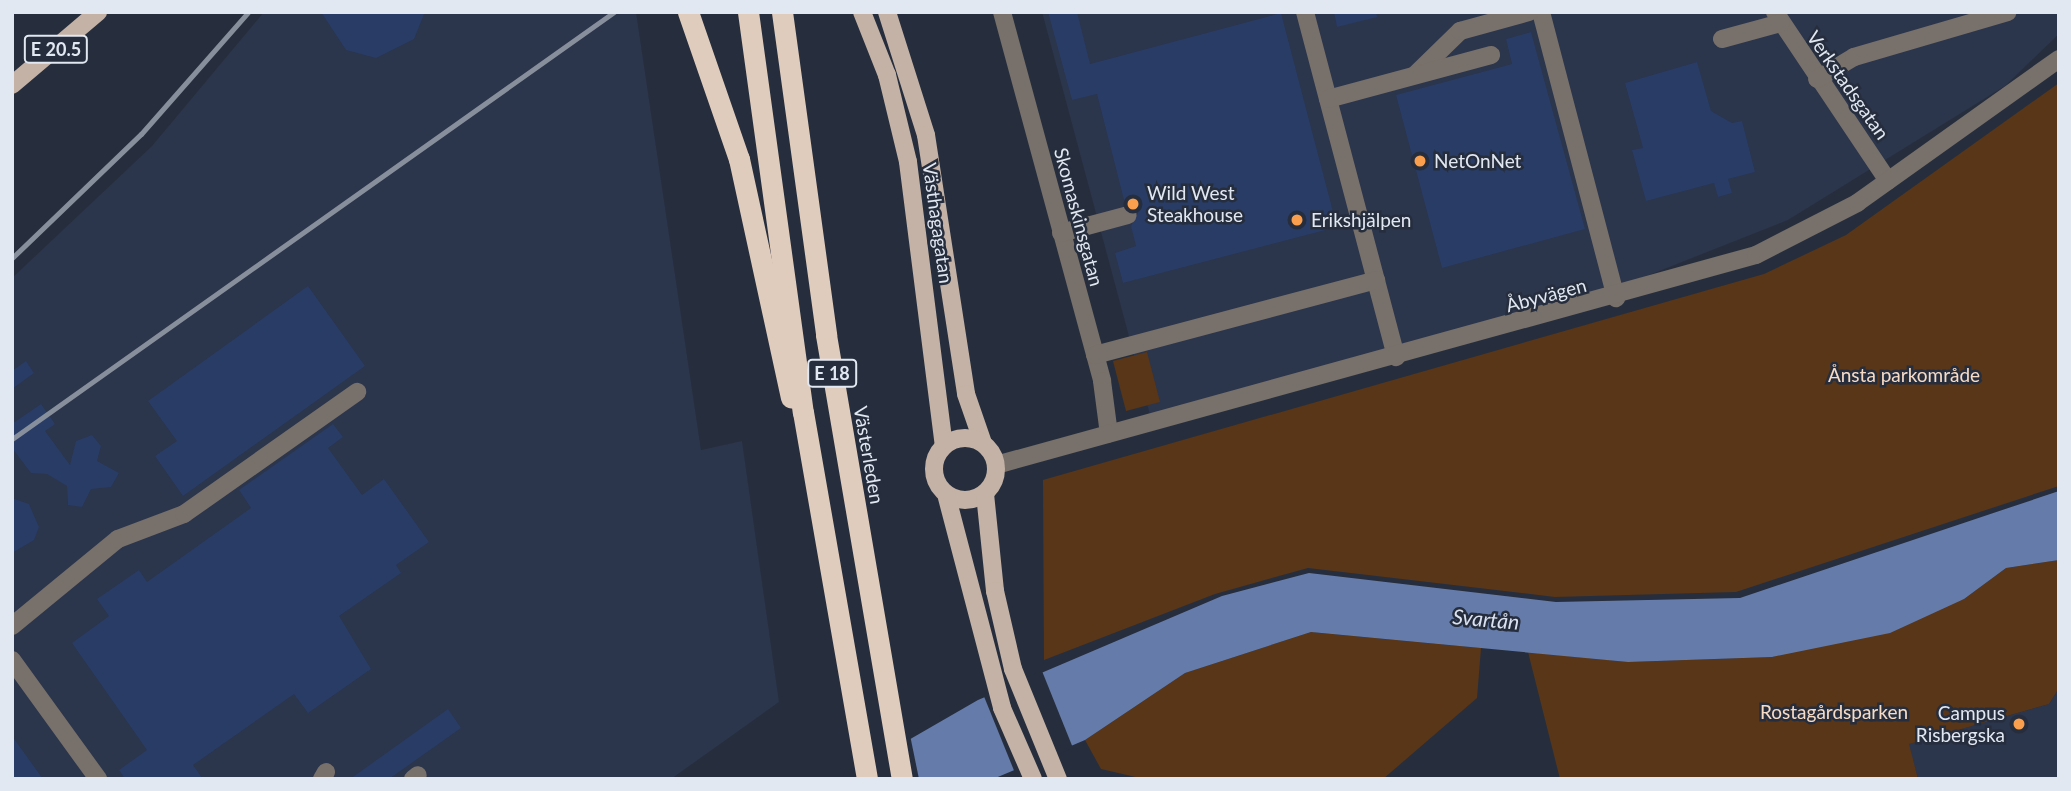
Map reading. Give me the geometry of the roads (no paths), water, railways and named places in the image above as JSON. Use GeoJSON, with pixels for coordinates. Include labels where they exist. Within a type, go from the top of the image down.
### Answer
{"type":"FeatureCollection","features":[{"type":"Feature","properties":{"kind":"highway","name":"E 18"},"geometry":{"type":"LineString","coordinates":[[688,12],[739,159],[788,393],[803,412]]}},
{"type":"Feature","properties":{"kind":"highway","name":"E 18"},"geometry":{"type":"LineString","coordinates":[[748,12],[803,412],[867,779]]}},
{"type":"Feature","properties":{"kind":"highway","name":"Västerleden"},"geometry":{"type":"LineString","coordinates":[[782,12],[826,335],[902,779]]}},
{"type":"Feature","properties":{"kind":"main road","name":"E 20.5"},"geometry":{"type":"LineString","coordinates":[[12,85],[98,12]]}},
{"type":"Feature","properties":{"kind":"main road","name":"Västhagagatan"},"geometry":{"type":"LineString","coordinates":[[862,12],[887,75],[908,162],[946,421],[944,446]]}},
{"type":"Feature","properties":{"kind":"main road","name":"Västhagagatan"},"geometry":{"type":"LineString","coordinates":[[887,12],[926,135],[966,394],[983,443]]}},
{"type":"Feature","properties":{"kind":"main road"},"geometry":{"type":"LineString","coordinates":[[1033,779],[993,680],[946,494],[934,470],[944,446],[962,438],[983,443],[996,466],[985,494],[983,512],[1013,669],[1056,775]]}},
{"type":"Feature","properties":{"kind":"main road"},"geometry":{"type":"LineString","coordinates":[[946,494],[964,501],[985,494]]}},
{"type":"Feature","properties":{"kind":"street","name":"Skomaskinsgatan"},"geometry":{"type":"LineString","coordinates":[[1002,12],[1095,355],[1110,434]]}},
{"type":"Feature","properties":{"kind":"street"},"geometry":{"type":"LineString","coordinates":[[1305,12],[1396,357]]}},
{"type":"Feature","properties":{"kind":"street"},"geometry":{"type":"LineString","coordinates":[[1414,76],[1460,31],[1529,12]]}},
{"type":"Feature","properties":{"kind":"street"},"geometry":{"type":"LineString","coordinates":[[1541,12],[1616,298]]}},
{"type":"Feature","properties":{"kind":"street"},"geometry":{"type":"LineString","coordinates":[[1817,79],[1854,57],[2008,12]]}},
{"type":"Feature","properties":{"kind":"street"},"geometry":{"type":"LineString","coordinates":[[1722,39],[1778,18]]}},
{"type":"Feature","properties":{"kind":"street","name":"Verkstadsgatan"},"geometry":{"type":"LineString","coordinates":[[1778,18],[1888,181]]}},
{"type":"Feature","properties":{"kind":"street"},"geometry":{"type":"LineString","coordinates":[[1328,99],[1491,55]]}},
{"type":"Feature","properties":{"kind":"street","name":"Åbyvägen"},"geometry":{"type":"LineString","coordinates":[[996,466],[1616,298],[1756,255],[1888,181],[2059,59]]}},
{"type":"Feature","properties":{"kind":"street"},"geometry":{"type":"LineString","coordinates":[[1061,233],[1128,215]]}},
{"type":"Feature","properties":{"kind":"street"},"geometry":{"type":"LineString","coordinates":[[1095,355],[1376,280]]}},
{"type":"Feature","properties":{"kind":"street"},"geometry":{"type":"LineString","coordinates":[[12,626],[118,539],[184,514],[358,392]]}},
{"type":"Feature","properties":{"kind":"street"},"geometry":{"type":"LineString","coordinates":[[12,660],[98,779]]}},
{"type":"Feature","properties":{"kind":"water","name":"Svartån"},"geometry":{"type":"Polygon","coordinates":[[[2059,491],[2059,560],[2006,568],[1964,599],[1890,633],[1772,657],[1628,662],[1311,632],[1185,673],[1085,740],[993,779],[841,779],[978,700],[1222,596],[1309,573],[1556,602],[1740,598],[2059,491]]]}},
{"type":"Feature","properties":{"kind":"railway"},"geometry":{"type":"LineString","coordinates":[[12,258],[141,134],[248,12]]}},
{"type":"Feature","properties":{"kind":"railway"},"geometry":{"type":"LineString","coordinates":[[12,439],[614,12]]}},
{"type":"Feature","properties":{"kind":"place","name":"NetOnNet"},"geometry":{"type":"Point","coordinates":[1420,161]}},
{"type":"Feature","properties":{"kind":"place","name":"Wild West Steakhouse"},"geometry":{"type":"Point","coordinates":[1133,204]}},
{"type":"Feature","properties":{"kind":"place","name":"Erikshjälpen"},"geometry":{"type":"Point","coordinates":[1297,220]}},
{"type":"Feature","properties":{"kind":"place","name":"Campus Risbergska"},"geometry":{"type":"Point","coordinates":[2019,724]}},
{"type":"Feature","properties":{"kind":"park label","name":"Ånsta parkområde"},"geometry":{"type":"Point","coordinates":[1904,375]}},
{"type":"Feature","properties":{"kind":"park label","name":"Rostagårdsparken"},"geometry":{"type":"Point","coordinates":[1834,712]}}]}
